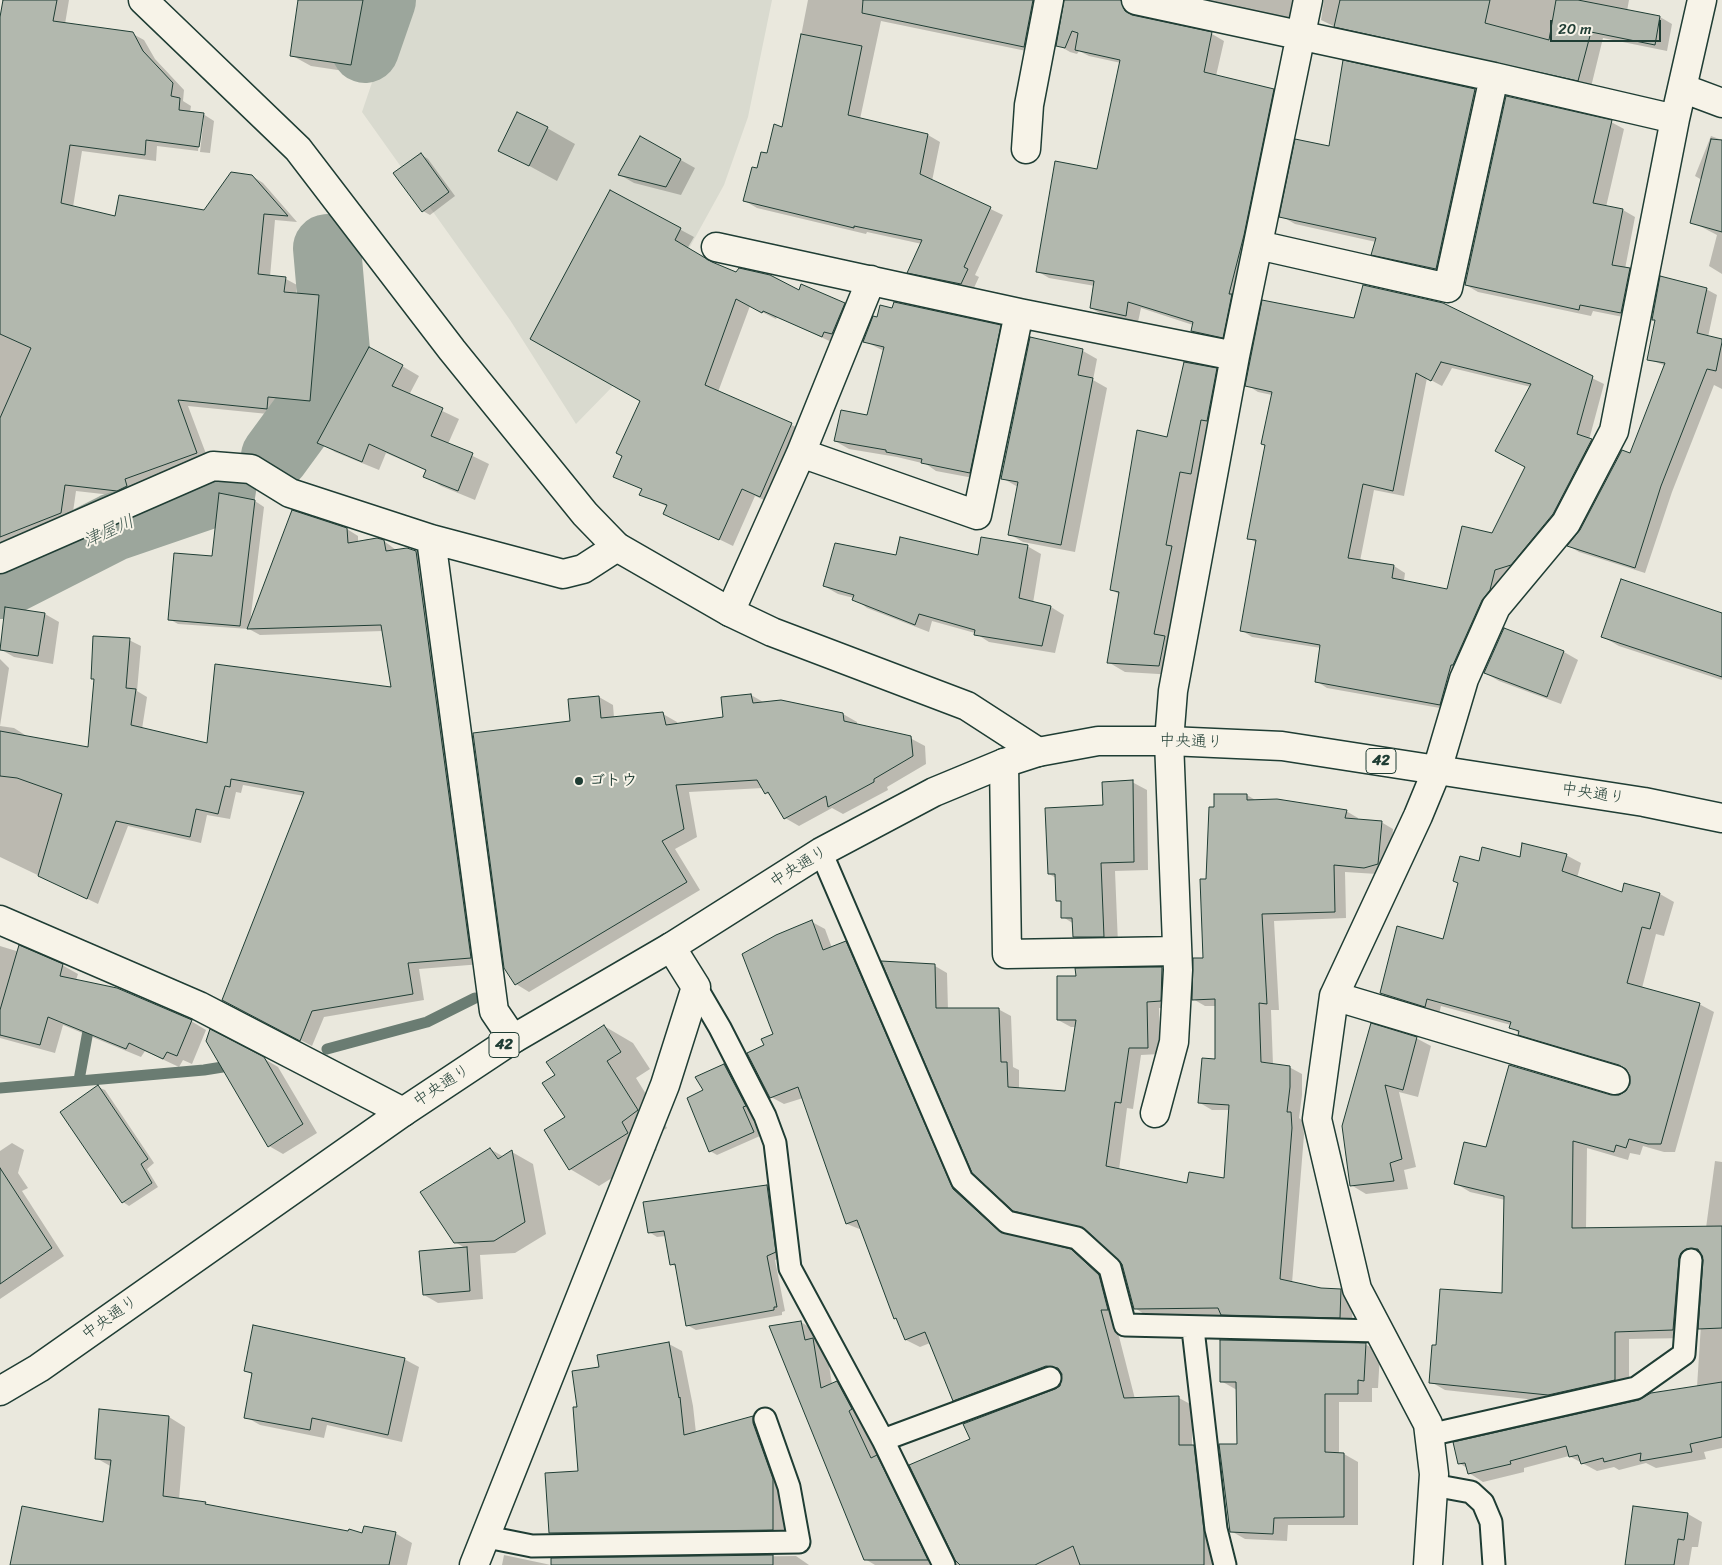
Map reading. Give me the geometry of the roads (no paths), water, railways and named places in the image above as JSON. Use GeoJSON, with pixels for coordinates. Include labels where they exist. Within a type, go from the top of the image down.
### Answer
{"type":"FeatureCollection","features":[{"type":"Feature","properties":{"kind":"main road"},"geometry":{"type":"LineString","coordinates":[[142,0],[298,149],[452,350],[585,514],[617,547],[730,612],[772,632],[967,706],[1038,752]]}},
{"type":"Feature","properties":{"kind":"main road"},"geometry":{"type":"LineString","coordinates":[[1026,149],[1030,105],[1049,0]]}},
{"type":"Feature","properties":{"kind":"main road"},"geometry":{"type":"LineString","coordinates":[[1136,0],[1301,35],[1675,120]]}},
{"type":"Feature","properties":{"kind":"main road"},"geometry":{"type":"LineString","coordinates":[[1155,1113],[1174,1042],[1177,951],[1169,740],[1173,691],[1235,356],[1308,0]]}},
{"type":"Feature","properties":{"kind":"main road"},"geometry":{"type":"LineString","coordinates":[[1428,1565],[1433,1485],[1428,1424],[1356,1289],[1317,1119],[1334,996],[1437,770],[1464,679],[1496,607],[1566,522],[1614,431],[1675,120],[1702,0]]}},
{"type":"Feature","properties":{"kind":"main road"},"geometry":{"type":"LineString","coordinates":[[1258,245],[1448,288],[1494,78]]}},
{"type":"Feature","properties":{"kind":"main road"},"geometry":{"type":"LineString","coordinates":[[1682,88],[1722,103]]}},
{"type":"Feature","properties":{"kind":"main road"},"geometry":{"type":"LineString","coordinates":[[716,247],[1019,313],[1235,356]]}},
{"type":"Feature","properties":{"kind":"main road"},"geometry":{"type":"LineString","coordinates":[[730,612],[801,452],[872,280]]}},
{"type":"Feature","properties":{"kind":"main road"},"geometry":{"type":"LineString","coordinates":[[801,452],[977,515],[1019,313]]}},
{"type":"Feature","properties":{"kind":"main road"},"geometry":{"type":"LineString","coordinates":[[0,559],[213,466],[251,469],[290,493],[431,539],[563,574],[583,569],[617,547]]}},
{"type":"Feature","properties":{"kind":"main road"},"geometry":{"type":"LineString","coordinates":[[431,539],[494,1011],[513,1039]]}},
{"type":"Feature","properties":{"kind":"main road","name":"中央通り"},"geometry":{"type":"LineString","coordinates":[[0,1391],[39,1368],[403,1112],[513,1039],[671,947],[821,852],[934,792],[1004,763],[1038,752],[1098,741],[1169,740],[1282,746],[1644,802],[1722,818]]}},
{"type":"Feature","properties":{"kind":"main road"},"geometry":{"type":"LineString","coordinates":[[1004,763],[1007,954],[1177,951]]}},
{"type":"Feature","properties":{"kind":"main road"},"geometry":{"type":"LineString","coordinates":[[0,920],[199,1006],[403,1112]]}},
{"type":"Feature","properties":{"kind":"main road"},"geometry":{"type":"LineString","coordinates":[[474,1565],[664,1084],[696,987],[671,947]]}},
{"type":"Feature","properties":{"kind":"main road"},"geometry":{"type":"LineString","coordinates":[[1334,996],[1615,1080]]}},
{"type":"Feature","properties":{"kind":"lane"},"geometry":{"type":"LineString","coordinates":[[821,852],[962,1180],[1006,1222],[1077,1238],[1110,1268],[1125,1325],[1192,1329],[1379,1331]]}},
{"type":"Feature","properties":{"kind":"lane"},"geometry":{"type":"LineString","coordinates":[[696,987],[720,1028],[760,1107],[775,1143],[790,1268],[883,1440],[944,1565]]}},
{"type":"Feature","properties":{"kind":"lane"},"geometry":{"type":"LineString","coordinates":[[1429,1435],[1636,1388],[1684,1354],[1691,1260]]}},
{"type":"Feature","properties":{"kind":"lane"},"geometry":{"type":"LineString","coordinates":[[1192,1329],[1216,1529],[1225,1565]]}},
{"type":"Feature","properties":{"kind":"lane"},"geometry":{"type":"LineString","coordinates":[[883,1440],[1050,1378]]}},
{"type":"Feature","properties":{"kind":"lane"},"geometry":{"type":"LineString","coordinates":[[486,1537],[532,1546],[799,1542],[789,1487],[765,1419]]}},
{"type":"Feature","properties":{"kind":"lane"},"geometry":{"type":"LineString","coordinates":[[1433,1485],[1471,1492],[1483,1504],[1491,1522],[1494,1565]]}},
{"type":"Feature","properties":{"kind":"waterway","name":"津屋川"},"geometry":{"type":"LineString","coordinates":[[365,49],[382,0]]}},
{"type":"Feature","properties":{"kind":"waterway","name":"津屋川"},"geometry":{"type":"LineString","coordinates":[[275,456],[316,400],[336,351],[327,248]]}},
{"type":"Feature","properties":{"kind":"waterway","name":"津屋川"},"geometry":{"type":"LineString","coordinates":[[0,585],[114,527],[222,490]]}},
{"type":"Feature","properties":{"kind":"waterway"},"geometry":{"type":"LineString","coordinates":[[327,1049],[427,1022],[475,998]]}},
{"type":"Feature","properties":{"kind":"waterway"},"geometry":{"type":"LineString","coordinates":[[79,1080],[90,1020]]}},
{"type":"Feature","properties":{"kind":"waterway"},"geometry":{"type":"LineString","coordinates":[[0,1088],[204,1070],[235,1065]]}},
{"type":"Feature","properties":{"kind":"place","name":"ゴトウ"},"geometry":{"type":"Point","coordinates":[579,781]}}]}
